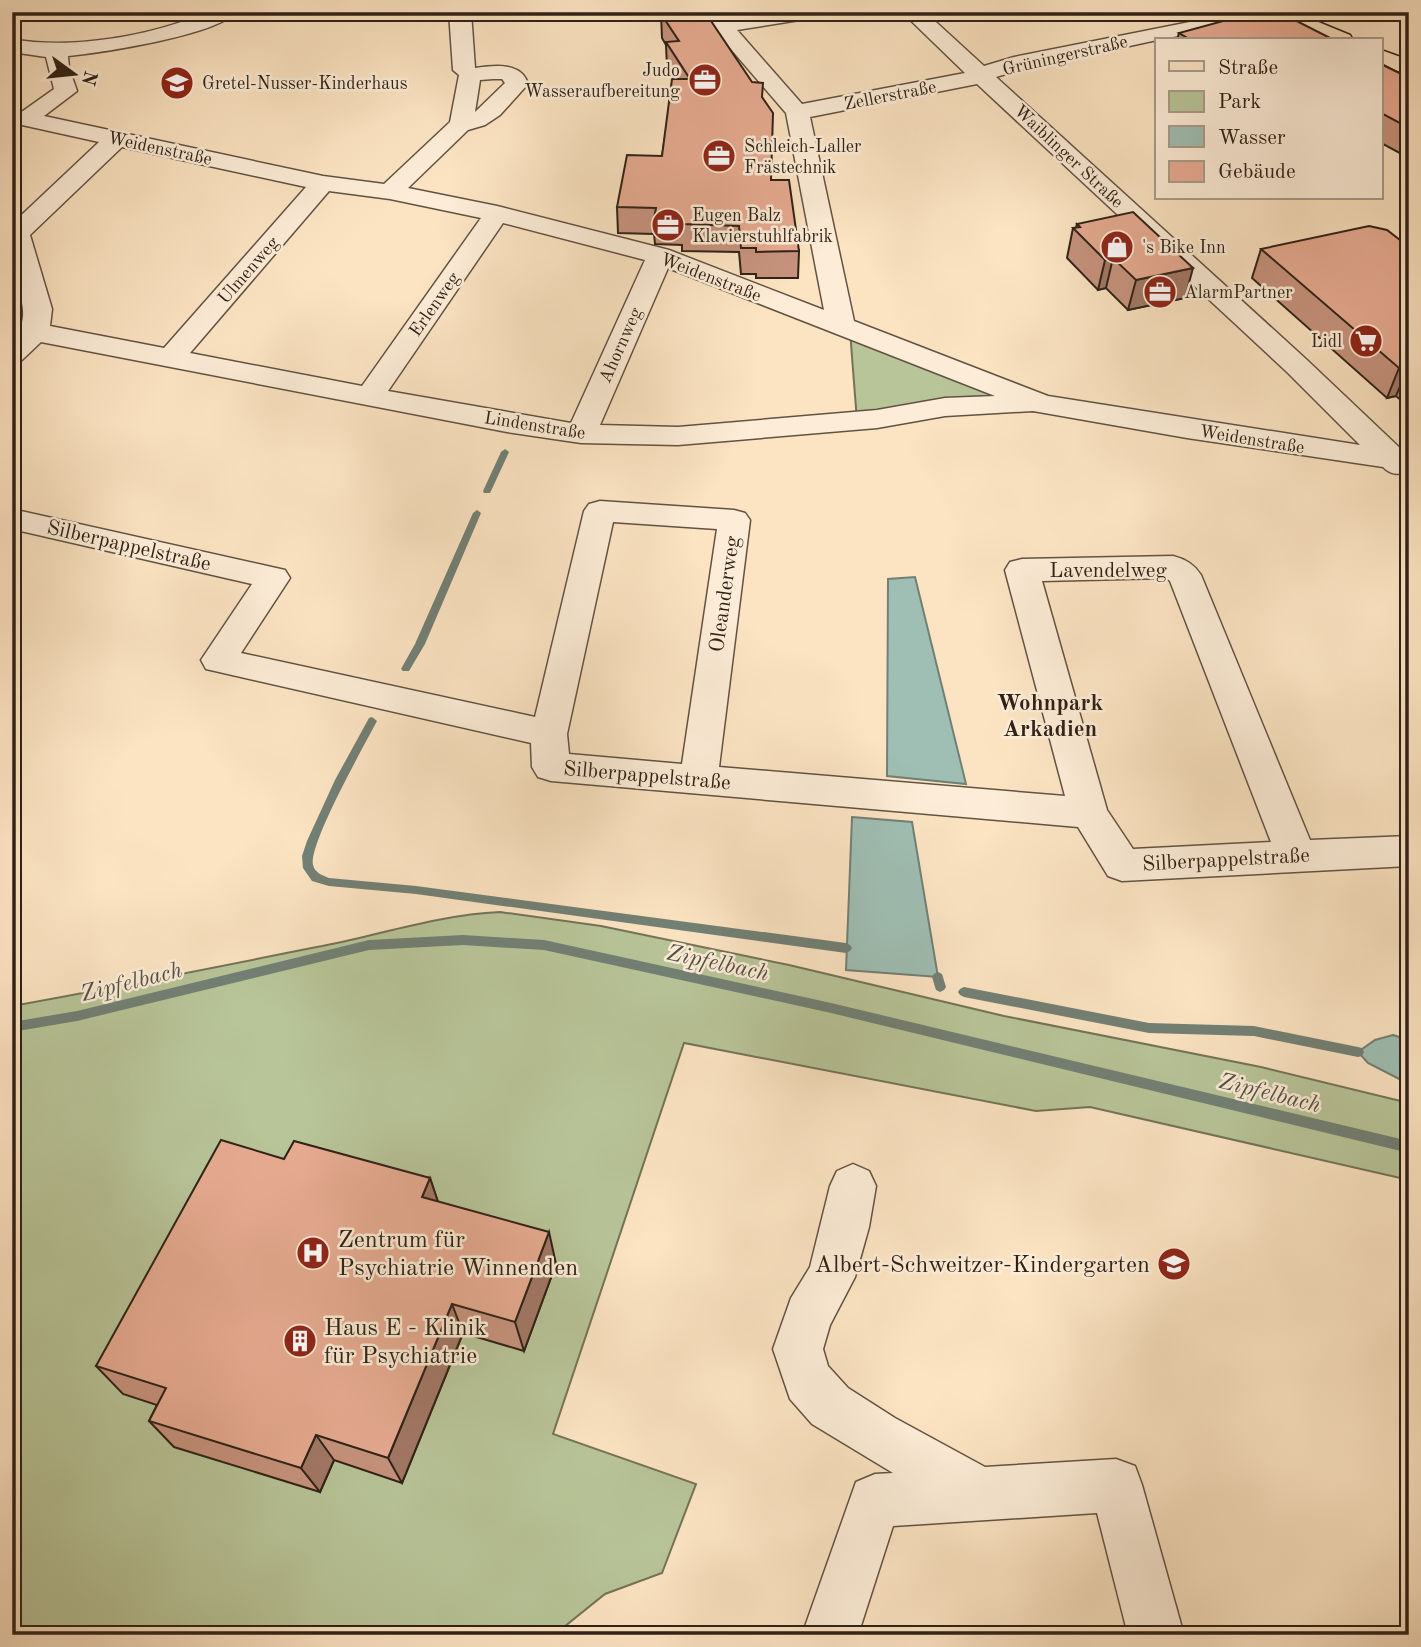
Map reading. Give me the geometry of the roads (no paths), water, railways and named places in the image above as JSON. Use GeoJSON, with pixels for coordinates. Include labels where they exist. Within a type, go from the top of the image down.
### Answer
{"type":"FeatureCollection","features":[{"type":"Feature","properties":{"kind":"main road"},"geometry":{"type":"LineString","coordinates":[[1273,12],[1337,38]]}},
{"type":"Feature","properties":{"kind":"main road"},"geometry":{"type":"LineString","coordinates":[[1382,57],[1409,68]]}},
{"type":"Feature","properties":{"kind":"street"},"geometry":{"type":"LineString","coordinates":[[12,45],[57,50],[170,31],[212,19],[225,12]]}},
{"type":"Feature","properties":{"kind":"street"},"geometry":{"type":"LineString","coordinates":[[460,12],[464,70]]}},
{"type":"Feature","properties":{"kind":"street"},"geometry":{"type":"LineString","coordinates":[[715,19],[799,15],[796,12]]}},
{"type":"Feature","properties":{"kind":"street","name":"Waiblinger Straße"},"geometry":{"type":"LineString","coordinates":[[912,12],[1404,464]]}},
{"type":"Feature","properties":{"kind":"street","name":"Grüningerstraße"},"geometry":{"type":"LineString","coordinates":[[981,75],[1014,64],[1273,12]]}},
{"type":"Feature","properties":{"kind":"street"},"geometry":{"type":"LineString","coordinates":[[715,19],[797,112],[841,328]]}},
{"type":"Feature","properties":{"kind":"street","name":"Weidenstraße"},"geometry":{"type":"LineString","coordinates":[[57,50],[58,68],[66,91],[27,116],[116,139],[323,183],[390,192],[498,214],[660,256],[1041,404],[1404,464]]}},
{"type":"Feature","properties":{"kind":"street","name":"Zellerstraße"},"geometry":{"type":"LineString","coordinates":[[797,112],[959,82],[981,75]]}},
{"type":"Feature","properties":{"kind":"street"},"geometry":{"type":"LineString","coordinates":[[390,192],[461,124]]}},
{"type":"Feature","properties":{"kind":"street"},"geometry":{"type":"LineString","coordinates":[[12,354],[35,332],[38,309],[17,234],[116,139]]}},
{"type":"Feature","properties":{"kind":"street","name":"Ulmenweg"},"geometry":{"type":"LineString","coordinates":[[172,357],[323,183]]}},
{"type":"Feature","properties":{"kind":"street","name":"Erlenweg"},"geometry":{"type":"LineString","coordinates":[[371,395],[498,214]]}},
{"type":"Feature","properties":{"kind":"street","name":"Ahornweg"},"geometry":{"type":"LineString","coordinates":[[581,434],[660,256]]}},
{"type":"Feature","properties":{"kind":"street","name":"Lindenstraße"},"geometry":{"type":"LineString","coordinates":[[35,332],[507,423],[581,434],[678,436],[877,419],[945,407],[1041,404]]}},
{"type":"Feature","properties":{"kind":"street","name":"Oleanderweg"},"geometry":{"type":"LineString","coordinates":[[549,734],[600,511],[734,520],[699,779]]}},
{"type":"Feature","properties":{"kind":"street","name":"Silberpappelstraße"},"geometry":{"type":"LineString","coordinates":[[12,519],[273,578],[218,660],[549,734],[551,767],[1089,813],[1122,865],[1409,851]]}},
{"type":"Feature","properties":{"kind":"street","name":"Lavendelweg"},"geometry":{"type":"LineString","coordinates":[[1089,813],[1023,570],[1173,567],[1184,575],[1296,855]]}},
{"type":"Feature","properties":{"kind":"street"},"geometry":{"type":"LineString","coordinates":[[853,1186],[831,1278],[808,1315],[798,1349],[808,1381],[830,1406],[877,1436],[981,1494]]}},
{"type":"Feature","properties":{"kind":"street"},"geometry":{"type":"LineString","coordinates":[[830,1635],[875,1502],[1116,1485],[1156,1635]]}},
{"type":"Feature","properties":{"kind":"water"},"geometry":{"type":"Polygon","coordinates":[[[915,577],[966,784],[887,776],[888,579],[915,577]]]}},
{"type":"Feature","properties":{"kind":"water"},"geometry":{"type":"Polygon","coordinates":[[[852,817],[912,822],[938,977],[846,970],[852,817]]]}},
{"type":"Feature","properties":{"kind":"water"},"geometry":{"type":"Polygon","coordinates":[[[1393,1035],[1409,1040],[1409,1084],[1368,1063],[1358,1052],[1375,1040],[1393,1035]]]}},
{"type":"Feature","properties":{"kind":"waterway"},"geometry":{"type":"LineString","coordinates":[[487,491],[505,452]]}},
{"type":"Feature","properties":{"kind":"waterway"},"geometry":{"type":"LineString","coordinates":[[406,669],[420,644],[477,513]]}},
{"type":"Feature","properties":{"kind":"waterway"},"geometry":{"type":"LineString","coordinates":[[372,721],[340,780],[312,841],[307,856],[308,868],[316,878],[329,882],[416,890],[846,948]]}},
{"type":"Feature","properties":{"kind":"waterway","name":"Zipfelbach"},"geometry":{"type":"LineString","coordinates":[[12,1027],[77,1016],[369,945],[463,940],[544,945],[831,1008],[1409,1147]]}},
{"type":"Feature","properties":{"kind":"waterway"},"geometry":{"type":"LineString","coordinates":[[938,977],[940,987]]}},
{"type":"Feature","properties":{"kind":"waterway"},"geometry":{"type":"LineString","coordinates":[[964,992],[1149,1028],[1254,1031],[1358,1052]]}},
{"type":"Feature","properties":{"kind":"place","name":"Judo Wasseraufbereitung"},"geometry":{"type":"Point","coordinates":[705,80]}},
{"type":"Feature","properties":{"kind":"place","name":"Gretel-Nusser-Kinderhaus"},"geometry":{"type":"Point","coordinates":[177,83]}},
{"type":"Feature","properties":{"kind":"place","name":"Schleich-Laller Frästechnik"},"geometry":{"type":"Point","coordinates":[719,156]}},
{"type":"Feature","properties":{"kind":"place","name":"Eugen Balz Klavierstuhlfabrik"},"geometry":{"type":"Point","coordinates":[668,225]}},
{"type":"Feature","properties":{"kind":"place","name":"'s Bike Inn"},"geometry":{"type":"Point","coordinates":[1117,247]}},
{"type":"Feature","properties":{"kind":"place","name":"AlarmPartner"},"geometry":{"type":"Point","coordinates":[1160,292]}},
{"type":"Feature","properties":{"kind":"place","name":"Lidl"},"geometry":{"type":"Point","coordinates":[1366,341]}},
{"type":"Feature","properties":{"kind":"place","name":"Zentrum für Psychiatrie Winnenden"},"geometry":{"type":"Point","coordinates":[313,1253]}},
{"type":"Feature","properties":{"kind":"place","name":"Albert-Schweitzer-Kindergarten"},"geometry":{"type":"Point","coordinates":[1174,1264]}},
{"type":"Feature","properties":{"kind":"place","name":"Haus E - Klinik für Psychiatrie"},"geometry":{"type":"Point","coordinates":[300,1341]}},
{"type":"Feature","properties":{"kind":"district","name":"Wohnpark Arkadien"},"geometry":{"type":"Point","coordinates":[1050,715]}}]}
